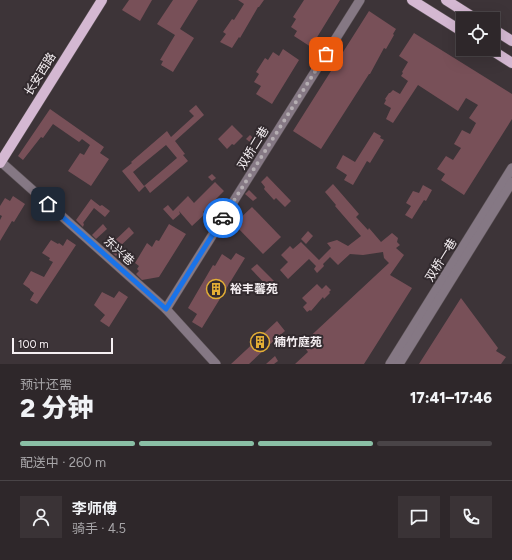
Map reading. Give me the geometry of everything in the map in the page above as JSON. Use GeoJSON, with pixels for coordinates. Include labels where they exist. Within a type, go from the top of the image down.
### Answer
{"type":"FeatureCollection","features":[{"type":"Feature","properties":{"kind":"main road","name":"长安西路"},"geometry":{"type":"LineString","coordinates":[[0,150],[93,0]]}},
{"type":"Feature","properties":{"kind":"main road","name":"长安西路"},"geometry":{"type":"LineString","coordinates":[[0,162],[102,0]]}},
{"type":"Feature","properties":{"kind":"main road"},"geometry":{"type":"LineString","coordinates":[[412,0],[456,28]]}},
{"type":"Feature","properties":{"kind":"main road"},"geometry":{"type":"LineString","coordinates":[[446,0],[465,12]]}},
{"type":"Feature","properties":{"kind":"main road"},"geometry":{"type":"LineString","coordinates":[[500,34],[512,41]]}},
{"type":"Feature","properties":{"kind":"main road"},"geometry":{"type":"LineString","coordinates":[[500,55],[512,63]]}},
{"type":"Feature","properties":{"kind":"street","name":"双桥二巷"},"geometry":{"type":"LineString","coordinates":[[166,309],[360,0]]}},
{"type":"Feature","properties":{"kind":"street","name":"东兴巷"},"geometry":{"type":"LineString","coordinates":[[0,162],[166,309],[216,364]]}},
{"type":"Feature","properties":{"kind":"street","name":"双桥一巷"},"geometry":{"type":"LineString","coordinates":[[390,364],[512,168]]}},
{"type":"Feature","properties":{"kind":"street","name":"双桥一巷"},"geometry":{"type":"LineString","coordinates":[[399,364],[512,182]]}},
{"type":"Feature","properties":{"kind":"building"},"geometry":{"type":"Polygon","coordinates":[[[129,0],[152,0],[140,21],[122,10],[129,0]]]}},
{"type":"Feature","properties":{"kind":"building"},"geometry":{"type":"Polygon","coordinates":[[[173,0],[198,0],[180,29],[194,38],[173,72],[161,65],[163,61],[160,60],[175,35],[157,24],[173,0]]]}},
{"type":"Feature","properties":{"kind":"building"},"geometry":{"type":"Polygon","coordinates":[[[238,0],[264,0],[232,48],[220,42],[226,34],[223,32],[232,19],[234,20],[244,4],[238,0]]]}},
{"type":"Feature","properties":{"kind":"building"},"geometry":{"type":"Polygon","coordinates":[[[304,0],[340,0],[311,47],[294,36],[297,31],[291,27],[296,19],[293,17],[304,0]]]}},
{"type":"Feature","properties":{"kind":"building"},"geometry":{"type":"Polygon","coordinates":[[[369,11],[396,29],[393,34],[394,35],[386,49],[384,48],[370,74],[321,149],[293,131],[369,11]]]}},
{"type":"Feature","properties":{"kind":"building"},"geometry":{"type":"Polygon","coordinates":[[[414,33],[512,94],[512,119],[464,195],[441,180],[445,174],[437,169],[446,156],[453,160],[461,148],[454,144],[462,130],[470,134],[476,123],[469,118],[478,105],[466,98],[458,111],[418,85],[393,123],[386,119],[391,108],[384,104],[385,99],[393,90],[400,94],[408,81],[401,76],[408,62],[399,56],[414,33]]]}},
{"type":"Feature","properties":{"kind":"building"},"geometry":{"type":"Polygon","coordinates":[[[283,49],[299,60],[272,104],[256,94],[261,86],[254,82],[259,74],[256,72],[265,58],[268,60],[273,52],[279,56],[283,49]]]}},
{"type":"Feature","properties":{"kind":"building"},"geometry":{"type":"Polygon","coordinates":[[[196,105],[204,115],[175,141],[185,154],[183,155],[188,161],[150,193],[145,186],[139,192],[122,171],[167,131],[171,137],[194,116],[189,111],[196,105]],[[166,145],[133,172],[144,186],[177,158],[166,145]]]}},
{"type":"Feature","properties":{"kind":"building"},"geometry":{"type":"Polygon","coordinates":[[[50,109],[104,147],[100,153],[109,159],[91,186],[68,171],[80,153],[84,155],[90,145],[82,139],[79,142],[53,124],[43,138],[41,137],[23,160],[18,156],[50,109]]]}},
{"type":"Feature","properties":{"kind":"building"},"geometry":{"type":"Polygon","coordinates":[[[232,125],[243,136],[234,145],[232,144],[227,149],[218,139],[232,125]]]}},
{"type":"Feature","properties":{"kind":"building"},"geometry":{"type":"Polygon","coordinates":[[[374,132],[381,136],[380,138],[384,140],[370,163],[367,161],[353,185],[344,180],[347,175],[336,168],[343,155],[355,162],[374,132]]]}},
{"type":"Feature","properties":{"kind":"building"},"geometry":{"type":"Polygon","coordinates":[[[250,135],[254,139],[251,143],[246,139],[250,135]]]}},
{"type":"Feature","properties":{"kind":"building"},"geometry":{"type":"Polygon","coordinates":[[[212,174],[216,178],[212,181],[208,177],[212,174]]]}},
{"type":"Feature","properties":{"kind":"building"},"geometry":{"type":"Polygon","coordinates":[[[267,176],[291,201],[285,207],[276,198],[274,200],[264,189],[265,187],[261,182],[267,176]]]}},
{"type":"Feature","properties":{"kind":"building"},"geometry":{"type":"Polygon","coordinates":[[[215,182],[224,191],[203,212],[205,214],[192,226],[179,211],[180,214],[173,220],[163,209],[168,205],[173,211],[188,196],[194,203],[215,182]]]}},
{"type":"Feature","properties":{"kind":"building"},"geometry":{"type":"Polygon","coordinates":[[[333,184],[359,214],[356,217],[368,230],[369,228],[381,242],[392,233],[398,238],[397,242],[400,245],[396,248],[404,255],[390,275],[412,288],[364,364],[295,364],[308,352],[302,344],[389,263],[384,258],[383,252],[363,255],[350,254],[338,265],[330,257],[317,273],[314,269],[316,266],[309,259],[288,279],[280,270],[288,262],[281,255],[290,246],[293,249],[301,242],[319,260],[331,248],[327,243],[337,240],[348,246],[361,236],[325,192],[333,184]]]}},
{"type":"Feature","properties":{"kind":"building"},"geometry":{"type":"Polygon","coordinates":[[[423,185],[432,190],[426,201],[424,200],[412,219],[405,215],[411,206],[406,203],[413,191],[419,193],[423,185]]]}},
{"type":"Feature","properties":{"kind":"building"},"geometry":{"type":"Polygon","coordinates":[[[249,190],[257,198],[253,201],[245,194],[249,190]]]}},
{"type":"Feature","properties":{"kind":"building"},"geometry":{"type":"Polygon","coordinates":[[[13,196],[25,204],[14,222],[12,221],[0,241],[0,220],[2,216],[0,215],[0,206],[5,198],[10,201],[13,196]]]}},
{"type":"Feature","properties":{"kind":"building"},"geometry":{"type":"Polygon","coordinates":[[[91,199],[110,211],[105,217],[94,208],[83,223],[83,227],[76,220],[91,199]]]}},
{"type":"Feature","properties":{"kind":"building"},"geometry":{"type":"Polygon","coordinates":[[[252,207],[281,237],[263,254],[234,224],[252,207]]]}},
{"type":"Feature","properties":{"kind":"building"},"geometry":{"type":"Polygon","coordinates":[[[103,224],[107,229],[96,239],[92,235],[103,224]]]}},
{"type":"Feature","properties":{"kind":"building"},"geometry":{"type":"Polygon","coordinates":[[[169,224],[186,234],[159,277],[142,280],[136,274],[139,271],[137,269],[139,266],[135,263],[147,243],[152,247],[156,240],[159,241],[169,224]]]}},
{"type":"Feature","properties":{"kind":"building"},"geometry":{"type":"Polygon","coordinates":[[[129,227],[134,233],[115,251],[118,254],[116,256],[107,248],[129,227]]]}},
{"type":"Feature","properties":{"kind":"building"},"geometry":{"type":"Polygon","coordinates":[[[308,231],[313,236],[306,244],[301,239],[308,231]]]}},
{"type":"Feature","properties":{"kind":"building"},"geometry":{"type":"Polygon","coordinates":[[[67,239],[76,245],[37,304],[30,300],[34,293],[23,284],[31,271],[44,277],[53,262],[42,253],[51,240],[63,246],[67,239]]]}},
{"type":"Feature","properties":{"kind":"building","name":"裕丰馨苑"},"geometry":{"type":"Polygon","coordinates":[[[236,253],[245,258],[202,328],[192,322],[197,314],[188,308],[213,265],[215,266],[222,254],[231,260],[236,253]]]}},
{"type":"Feature","properties":{"kind":"building"},"geometry":{"type":"Polygon","coordinates":[[[257,264],[277,284],[271,290],[251,269],[257,264]]]}},
{"type":"Feature","properties":{"kind":"building"},"geometry":{"type":"Polygon","coordinates":[[[317,284],[322,289],[326,285],[331,290],[329,292],[330,293],[324,299],[323,297],[311,311],[310,310],[307,312],[303,307],[307,303],[302,298],[317,284]]]}},
{"type":"Feature","properties":{"kind":"building"},"geometry":{"type":"Polygon","coordinates":[[[119,291],[128,297],[109,327],[100,321],[105,315],[94,305],[102,292],[114,298],[119,291]]]}},
{"type":"Feature","properties":{"kind":"building"},"geometry":{"type":"Polygon","coordinates":[[[461,298],[498,348],[496,351],[506,357],[501,364],[419,364],[461,298]]]}},
{"type":"Feature","properties":{"kind":"building","name":"楠竹庭苑"},"geometry":{"type":"Polygon","coordinates":[[[277,321],[285,331],[249,364],[231,364],[277,321]]]}},
{"type":"Feature","properties":{"kind":"building"},"geometry":{"type":"Polygon","coordinates":[[[275,356],[278,361],[274,364],[266,364],[275,356]]]}},
{"type":"Feature","properties":{"kind":"way so far"},"geometry":{"type":"LineString","coordinates":[[223,218],[326,54]]}},
{"type":"Feature","properties":{"kind":"place","name":"裕丰馨苑"},"geometry":{"type":"Point","coordinates":[216,289]}},
{"type":"Feature","properties":{"kind":"place","name":"楠竹庭苑"},"geometry":{"type":"Point","coordinates":[260,342]}},
{"type":"Feature","properties":{"kind":"route"},"geometry":{"type":"LineString","coordinates":[[48,204],[166,309],[223,218]]}}]}
